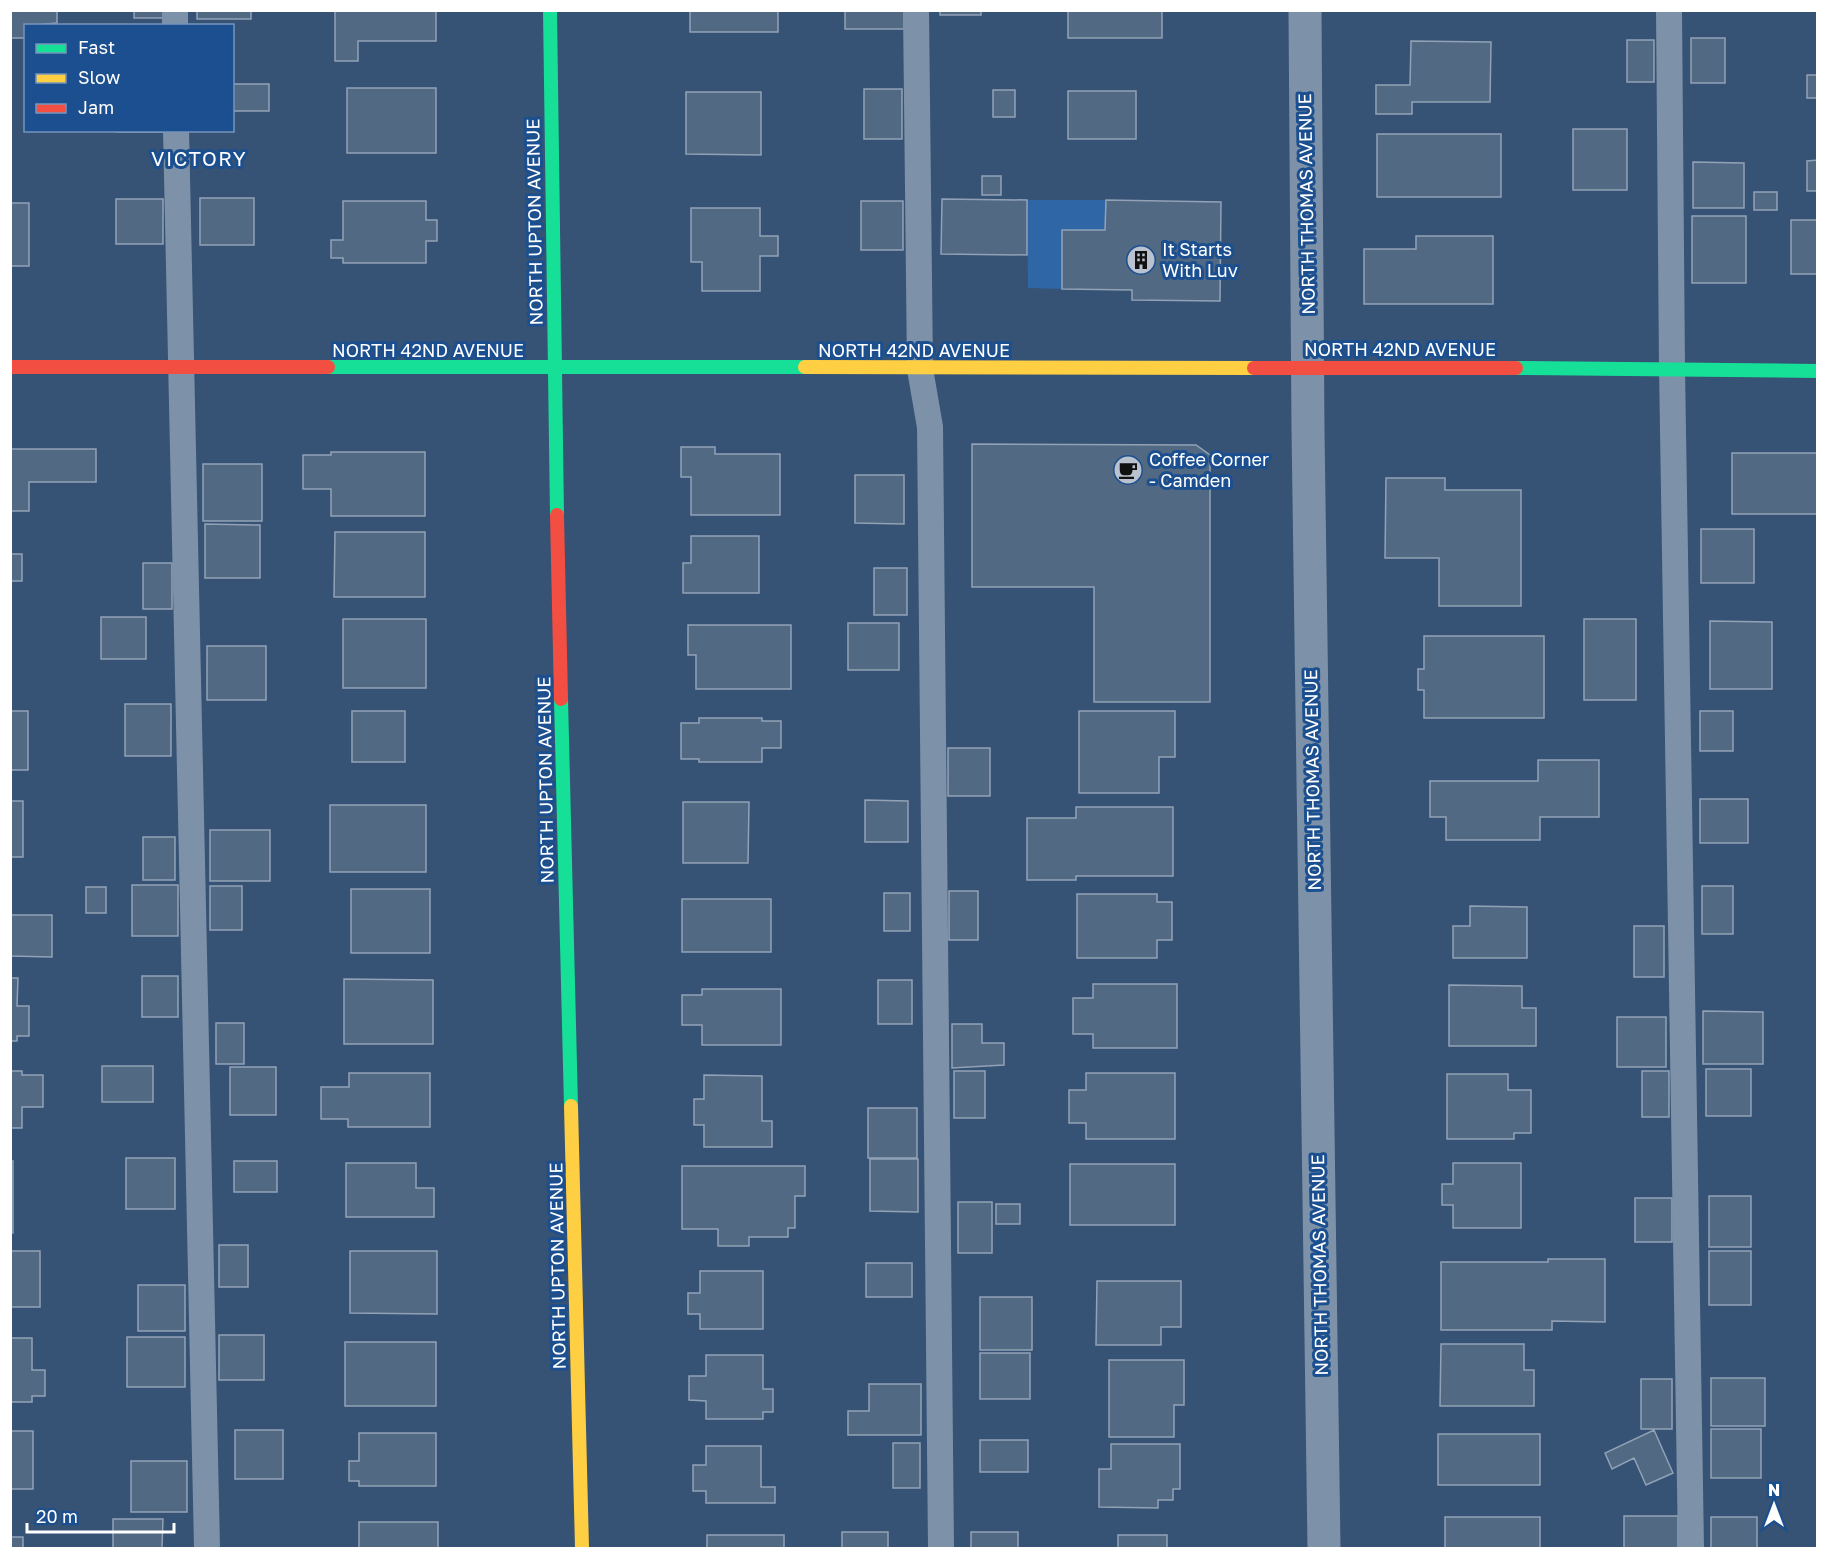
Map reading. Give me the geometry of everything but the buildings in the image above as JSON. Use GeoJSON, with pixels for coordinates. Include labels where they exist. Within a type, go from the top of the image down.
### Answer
{"type":"FeatureCollection","features":[{"type":"Feature","properties":{"kind":"street","name":"NORTH UPTON AVENUE"},"geometry":{"type":"LineString","coordinates":[[550,10],[555,369],[582,1548]]}},
{"type":"Feature","properties":{"kind":"street","name":"NORTH THOMAS AVENUE"},"geometry":{"type":"LineString","coordinates":[[1305,10],[1324,1548]]}},
{"type":"Feature","properties":{"kind":"street","name":"NORTH 42ND AVENUE"},"geometry":{"type":"LineString","coordinates":[[10,368],[1672,368],[1818,371]]}},
{"type":"Feature","properties":{"kind":"lane"},"geometry":{"type":"LineString","coordinates":[[916,10],[920,369],[930,427],[941,1548]]}},
{"type":"Feature","properties":{"kind":"lane"},"geometry":{"type":"LineString","coordinates":[[1669,10],[1672,368],[1691,1548]]}},
{"type":"Feature","properties":{"kind":"lane"},"geometry":{"type":"LineString","coordinates":[[177,132],[180,368],[184,435],[207,1548]]}},
{"type":"Feature","properties":{"kind":"shaded area"},"geometry":{"type":"Polygon","coordinates":[[[1027,200],[1106,200],[1105,230],[1062,230],[1062,289],[1028,288],[1027,200]]]}},
{"type":"Feature","properties":{"kind":"traffic: fast"},"geometry":{"type":"LineString","coordinates":[[550,10],[557,515]]}},
{"type":"Feature","properties":{"kind":"traffic: fast"},"geometry":{"type":"LineString","coordinates":[[328,367],[805,367]]}},
{"type":"Feature","properties":{"kind":"traffic: fast"},"geometry":{"type":"LineString","coordinates":[[1516,368],[1818,371]]}},
{"type":"Feature","properties":{"kind":"traffic: fast"},"geometry":{"type":"LineString","coordinates":[[561,699],[571,1106]]}},
{"type":"Feature","properties":{"kind":"traffic: slow"},"geometry":{"type":"LineString","coordinates":[[805,367],[1254,368]]}},
{"type":"Feature","properties":{"kind":"traffic: slow"},"geometry":{"type":"LineString","coordinates":[[571,1106],[582,1548]]}},
{"type":"Feature","properties":{"kind":"traffic: jam"},"geometry":{"type":"LineString","coordinates":[[10,367],[328,367]]}},
{"type":"Feature","properties":{"kind":"traffic: jam"},"geometry":{"type":"LineString","coordinates":[[1254,368],[1516,368]]}},
{"type":"Feature","properties":{"kind":"traffic: jam"},"geometry":{"type":"LineString","coordinates":[[557,515],[561,699]]}},
{"type":"Feature","properties":{"kind":"place","name":"It Starts With Luv"},"geometry":{"type":"Point","coordinates":[1141,260]}},
{"type":"Feature","properties":{"kind":"place","name":"Coffee Corner - Camden"},"geometry":{"type":"Point","coordinates":[1128,470]}},
{"type":"Feature","properties":{"kind":"district","name":"VICTORY"},"geometry":{"type":"Point","coordinates":[199,159]}}]}
